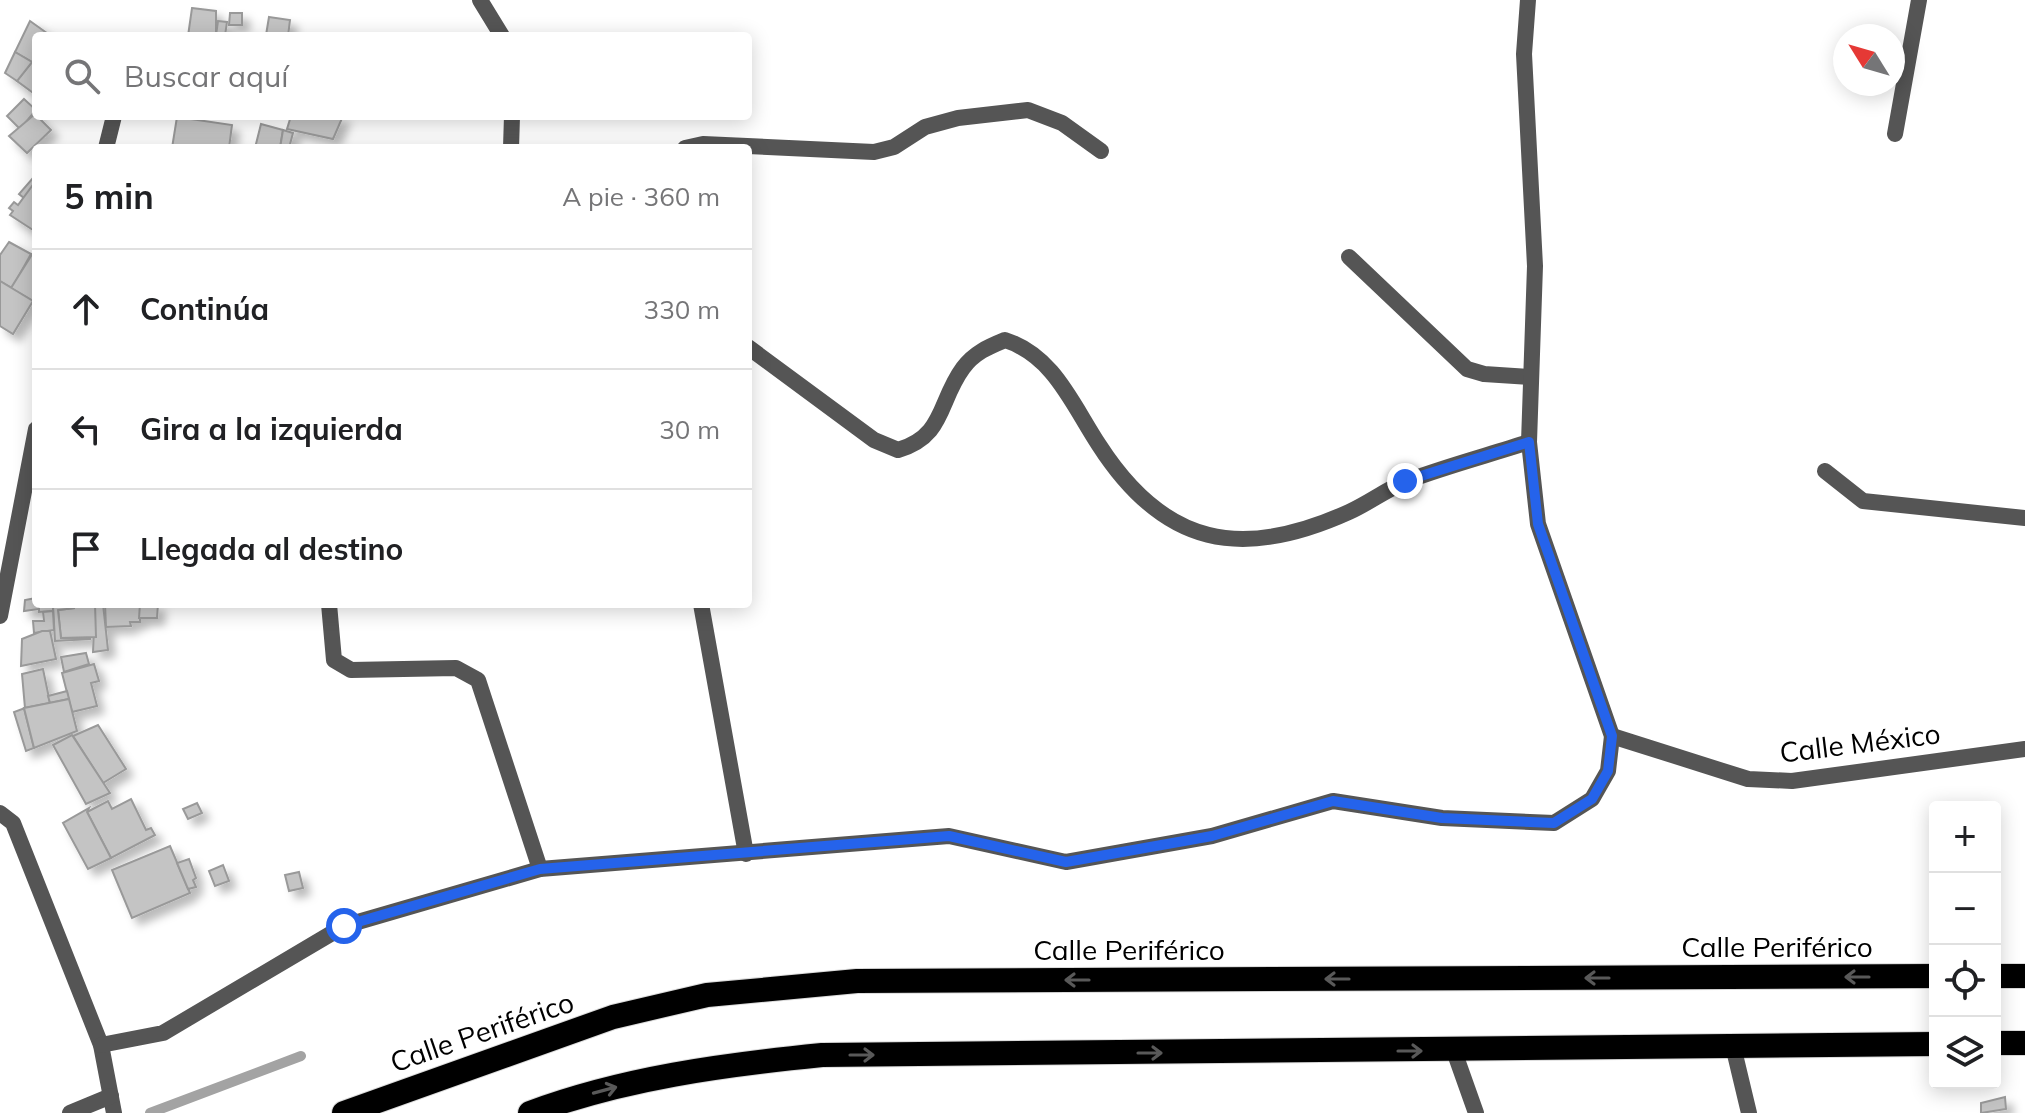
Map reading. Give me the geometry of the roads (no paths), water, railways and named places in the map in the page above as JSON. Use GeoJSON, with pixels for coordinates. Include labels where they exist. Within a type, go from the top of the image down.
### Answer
{"type":"FeatureCollection","features":[{"type":"Feature","properties":{"kind":"highway","name":"Calle Periférico"},"geometry":{"type":"LineString","coordinates":[[344,1113],[613,1017],[707,995],[857,981],[1929,976]]}},
{"type":"Feature","properties":{"kind":"highway"},"geometry":{"type":"LineString","coordinates":[[2001,976],[2025,976]]}},
{"type":"Feature","properties":{"kind":"highway"},"geometry":{"type":"LineString","coordinates":[[2001,1043],[2025,1043]]}},
{"type":"Feature","properties":{"kind":"highway"},"geometry":{"type":"LineString","coordinates":[[530,1113],[645,1079],[742,1063],[822,1055],[1929,1044]]}},
{"type":"Feature","properties":{"kind":"street"},"geometry":{"type":"LineString","coordinates":[[480,0],[500,32]]}},
{"type":"Feature","properties":{"kind":"street"},"geometry":{"type":"LineString","coordinates":[[101,1045],[163,1033],[344,926],[540,869],[949,836],[1066,862],[1212,836],[1333,801],[1442,818],[1554,823],[1592,799],[1608,771],[1612,736],[1538,524],[1529,442],[1535,266],[1524,54],[1528,0]]}},
{"type":"Feature","properties":{"kind":"street"},"geometry":{"type":"LineString","coordinates":[[1895,134],[1919,0]]}},
{"type":"Feature","properties":{"kind":"street"},"geometry":{"type":"LineString","coordinates":[[752,146],[874,152],[894,147],[925,127],[958,118],[1028,110],[1062,123],[1101,151]]}},
{"type":"Feature","properties":{"kind":"street"},"geometry":{"type":"LineString","coordinates":[[107,144],[113,120]]}},
{"type":"Feature","properties":{"kind":"street"},"geometry":{"type":"LineString","coordinates":[[511,144],[512,120]]}},
{"type":"Feature","properties":{"kind":"street"},"geometry":{"type":"LineString","coordinates":[[1349,257],[1467,369],[1484,374],[1530,377]]}},
{"type":"Feature","properties":{"kind":"street"},"geometry":{"type":"LineString","coordinates":[[752,350],[874,440],[898,450],[918,444],[933,429],[962,369],[980,351],[1005,340],[1027,347],[1048,365],[1101,449],[1141,500],[1190,531],[1232,541],[1284,535],[1348,513],[1405,481],[1529,442]]}},
{"type":"Feature","properties":{"kind":"street"},"geometry":{"type":"LineString","coordinates":[[0,616],[32,450]]}},
{"type":"Feature","properties":{"kind":"street"},"geometry":{"type":"LineString","coordinates":[[1825,471],[1863,501],[2025,518]]}},
{"type":"Feature","properties":{"kind":"street"},"geometry":{"type":"LineString","coordinates":[[329,608],[334,660],[340,666],[351,670],[456,668],[478,680],[540,869]]}},
{"type":"Feature","properties":{"kind":"street"},"geometry":{"type":"LineString","coordinates":[[702,608],[746,854]]}},
{"type":"Feature","properties":{"kind":"street","name":"Calle México"},"geometry":{"type":"LineString","coordinates":[[1612,736],[1748,779],[1792,781],[2025,749]]}},
{"type":"Feature","properties":{"kind":"street"},"geometry":{"type":"LineString","coordinates":[[0,813],[13,823],[101,1045],[113,1107],[70,1113]]}},
{"type":"Feature","properties":{"kind":"street"},"geometry":{"type":"LineString","coordinates":[[1733,1046],[1749,1113]]}},
{"type":"Feature","properties":{"kind":"street"},"geometry":{"type":"LineString","coordinates":[[1454,1051],[1476,1113]]}},
{"type":"Feature","properties":{"kind":"waterway"},"geometry":{"type":"LineString","coordinates":[[150,1113],[301,1056]]}}]}
